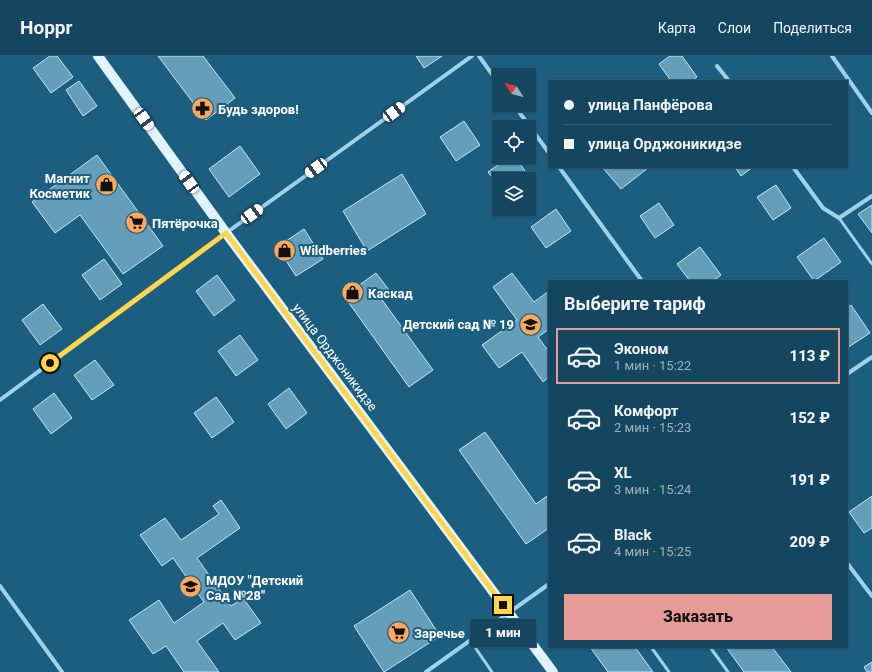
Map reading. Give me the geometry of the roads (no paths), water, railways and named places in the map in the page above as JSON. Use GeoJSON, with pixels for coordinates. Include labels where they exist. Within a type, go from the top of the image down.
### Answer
{"type":"FeatureCollection","features":[{"type":"Feature","properties":{"kind":"main road","name":"улица Орджоникидзе"},"geometry":{"type":"LineString","coordinates":[[98,56],[226,233],[553,672]]}},
{"type":"Feature","properties":{"kind":"street"},"geometry":{"type":"LineString","coordinates":[[0,400],[226,233],[472,56]]}},
{"type":"Feature","properties":{"kind":"street"},"geometry":{"type":"LineString","coordinates":[[479,56],[492,74]]}},
{"type":"Feature","properties":{"kind":"street"},"geometry":{"type":"LineString","coordinates":[[832,56],[872,113]]}},
{"type":"Feature","properties":{"kind":"street"},"geometry":{"type":"LineString","coordinates":[[717,66],[728,80]]}},
{"type":"Feature","properties":{"kind":"street"},"geometry":{"type":"LineString","coordinates":[[519,112],[548,152]]}},
{"type":"Feature","properties":{"kind":"street"},"geometry":{"type":"LineString","coordinates":[[560,168],[641,280]]}},
{"type":"Feature","properties":{"kind":"street"},"geometry":{"type":"LineString","coordinates":[[793,168],[823,208],[839,218],[872,196]]}},
{"type":"Feature","properties":{"kind":"street"},"geometry":{"type":"LineString","coordinates":[[848,373],[872,357]]}},
{"type":"Feature","properties":{"kind":"street"},"geometry":{"type":"LineString","coordinates":[[848,564],[872,596]]}},
{"type":"Feature","properties":{"kind":"street"},"geometry":{"type":"LineString","coordinates":[[426,672],[548,585]]}},
{"type":"Feature","properties":{"kind":"street"},"geometry":{"type":"LineString","coordinates":[[0,586],[62,672]]}},
{"type":"Feature","properties":{"kind":"lane"},"geometry":{"type":"LineString","coordinates":[[839,218],[872,264]]}},
{"type":"Feature","properties":{"kind":"lane"},"geometry":{"type":"LineString","coordinates":[[470,640],[492,672]]}},
{"type":"Feature","properties":{"kind":"lane"},"geometry":{"type":"LineString","coordinates":[[652,648],[669,672]]}},
{"type":"Feature","properties":{"kind":"lane"},"geometry":{"type":"LineString","coordinates":[[711,648],[728,672]]}},
{"type":"Feature","properties":{"kind":"place","name":"Будь здоров!"},"geometry":{"type":"Point","coordinates":[203,109]}},
{"type":"Feature","properties":{"kind":"place","name":"Магнит Косметик"},"geometry":{"type":"Point","coordinates":[106,185]}},
{"type":"Feature","properties":{"kind":"place","name":"Пятёрочка"},"geometry":{"type":"Point","coordinates":[136,223]}},
{"type":"Feature","properties":{"kind":"place","name":"Wildberries"},"geometry":{"type":"Point","coordinates":[285,250]}},
{"type":"Feature","properties":{"kind":"place","name":"Каскад"},"geometry":{"type":"Point","coordinates":[352,293]}},
{"type":"Feature","properties":{"kind":"place","name":"Детский сад № 19"},"geometry":{"type":"Point","coordinates":[530,324]}},
{"type":"Feature","properties":{"kind":"place","name":"МДОУ \"Детский Сад №28\""},"geometry":{"type":"Point","coordinates":[191,587]}},
{"type":"Feature","properties":{"kind":"place","name":"Заречье"},"geometry":{"type":"Point","coordinates":[398,633]}}]}
